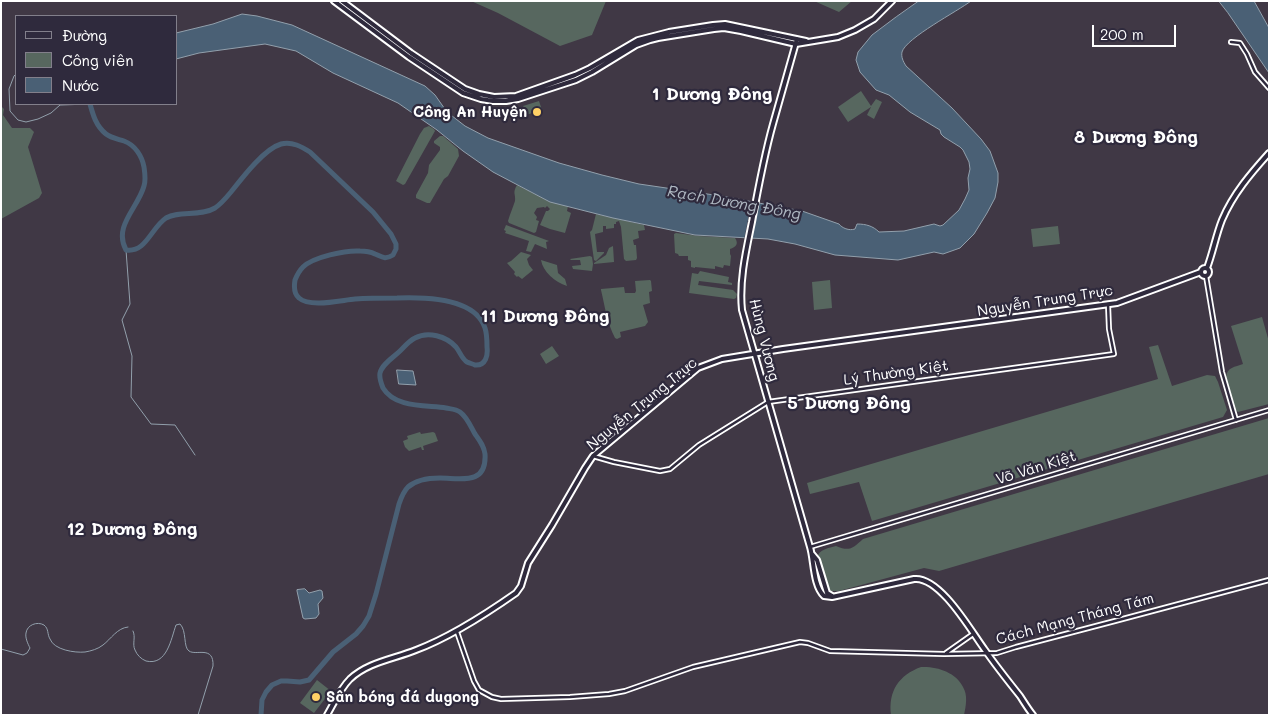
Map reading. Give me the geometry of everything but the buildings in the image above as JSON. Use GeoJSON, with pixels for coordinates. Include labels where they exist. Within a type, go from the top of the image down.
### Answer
{"type":"FeatureCollection","features":[{"type":"Feature","properties":{"kind":"main road"},"geometry":{"type":"LineString","coordinates":[[334,1],[464,91],[494,97],[516,98],[572,79],[652,36],[713,25],[796,41],[838,37],[874,19],[892,1]]}},
{"type":"Feature","properties":{"kind":"main road"},"geometry":{"type":"LineString","coordinates":[[342,1],[356,16]]}},
{"type":"Feature","properties":{"kind":"main road","name":"Hùng Vương"},"geometry":{"type":"LineString","coordinates":[[796,41],[762,168],[747,246],[741,295],[742,310],[812,554],[816,560],[826,593],[831,596],[837,597],[914,578],[923,580],[932,586],[958,610],[986,653],[1033,715]]}},
{"type":"Feature","properties":{"kind":"main road"},"geometry":{"type":"LineString","coordinates":[[1201,272],[1206,276],[1209,273],[1207,268],[1227,210],[1248,176],[1269,153]]}},
{"type":"Feature","properties":{"kind":"main road","name":"Nguyễn Trung Trực"},"geometry":{"type":"LineString","coordinates":[[327,715],[340,691],[350,679],[369,666],[417,650],[457,631],[516,593],[519,590],[528,563],[593,456],[698,368],[722,359],[755,353],[1108,304],[1201,272],[1203,268],[1207,268]]}},
{"type":"Feature","properties":{"kind":"street"},"geometry":{"type":"LineString","coordinates":[[1231,42],[1240,43],[1255,72],[1269,88]]}},
{"type":"Feature","properties":{"kind":"street"},"geometry":{"type":"LineString","coordinates":[[1206,276],[1222,372],[1236,420]]}},
{"type":"Feature","properties":{"kind":"street","name":"Lý Thường Kiệt"},"geometry":{"type":"LineString","coordinates":[[593,456],[660,471],[670,469],[698,445],[768,402],[1114,354],[1109,329],[1108,304]]}},
{"type":"Feature","properties":{"kind":"street","name":"Võ Văn Kiệt"},"geometry":{"type":"LineString","coordinates":[[810,547],[1269,410]]}},
{"type":"Feature","properties":{"kind":"street","name":"Cách Mạng Tháng Tám"},"geometry":{"type":"LineString","coordinates":[[457,631],[474,681],[479,690],[492,698],[610,694],[626,691],[693,666],[800,642],[808,642],[830,650],[944,654],[997,653],[1016,646],[1269,580]]}},
{"type":"Feature","properties":{"kind":"street"},"geometry":{"type":"LineString","coordinates":[[944,654],[973,634]]}},
{"type":"Feature","properties":{"kind":"green space"},"geometry":{"type":"Polygon","coordinates":[[[471,1],[606,1],[592,35],[560,46],[471,1]]]}},
{"type":"Feature","properties":{"kind":"green space"},"geometry":{"type":"Polygon","coordinates":[[[814,1],[852,1],[839,12],[814,1]]]}},
{"type":"Feature","properties":{"kind":"green space"},"geometry":{"type":"Polygon","coordinates":[[[861,91],[871,106],[876,99],[882,102],[874,119],[867,115],[871,107],[848,122],[838,107],[861,91]]]}},
{"type":"Feature","properties":{"kind":"green space"},"geometry":{"type":"Polygon","coordinates":[[[539,101],[542,110],[526,115],[523,106],[539,101]]]}},
{"type":"Feature","properties":{"kind":"green space"},"geometry":{"type":"Polygon","coordinates":[[[1,106],[4,109],[3,115],[12,128],[30,128],[34,132],[28,147],[42,193],[39,198],[1,219],[1,106]]]}},
{"type":"Feature","properties":{"kind":"green space"},"geometry":{"type":"Polygon","coordinates":[[[429,126],[435,131],[403,185],[396,181],[420,134],[424,128],[429,126]]]}},
{"type":"Feature","properties":{"kind":"green space"},"geometry":{"type":"Polygon","coordinates":[[[443,136],[458,149],[459,156],[430,203],[427,203],[416,198],[416,195],[428,173],[429,165],[440,150],[440,147],[434,141],[443,136]]]}},
{"type":"Feature","properties":{"kind":"green space"},"geometry":{"type":"Polygon","coordinates":[[[517,185],[550,202],[568,206],[567,211],[571,213],[565,233],[540,225],[546,211],[550,209],[547,206],[545,208],[537,208],[534,213],[537,217],[536,220],[539,221],[534,233],[509,223],[517,185]]]}},
{"type":"Feature","properties":{"kind":"green space"},"geometry":{"type":"Polygon","coordinates":[[[596,214],[644,225],[645,230],[638,231],[639,238],[633,240],[634,245],[636,245],[636,260],[626,261],[624,259],[619,221],[614,224],[614,228],[606,229],[606,226],[603,226],[603,232],[595,234],[597,252],[604,253],[596,261],[594,260],[590,232],[596,214]]]}},
{"type":"Feature","properties":{"kind":"green space"},"geometry":{"type":"Polygon","coordinates":[[[506,225],[549,241],[546,242],[547,249],[535,244],[531,252],[526,251],[529,241],[505,233],[506,225]]]}},
{"type":"Feature","properties":{"kind":"green space"},"geometry":{"type":"Polygon","coordinates":[[[1058,226],[1060,244],[1033,247],[1031,229],[1058,226]]]}},
{"type":"Feature","properties":{"kind":"green space"},"geometry":{"type":"Polygon","coordinates":[[[674,234],[735,238],[736,245],[730,249],[730,266],[724,265],[723,268],[715,266],[715,269],[691,267],[691,261],[688,260],[688,256],[679,256],[675,253],[674,234]]]}},
{"type":"Feature","properties":{"kind":"green space"},"geometry":{"type":"Polygon","coordinates":[[[613,246],[614,262],[594,264],[606,255],[609,248],[613,246]]]}},
{"type":"Feature","properties":{"kind":"green space"},"geometry":{"type":"Polygon","coordinates":[[[521,252],[531,255],[527,259],[533,270],[522,279],[514,274],[515,272],[507,263],[521,252]]]}},
{"type":"Feature","properties":{"kind":"green space"},"geometry":{"type":"Polygon","coordinates":[[[592,257],[593,264],[592,271],[573,269],[572,266],[581,265],[580,260],[570,259],[592,257]]]}},
{"type":"Feature","properties":{"kind":"green space"},"geometry":{"type":"Polygon","coordinates":[[[541,260],[557,265],[558,273],[565,279],[567,286],[550,276],[544,269],[541,260]]]}},
{"type":"Feature","properties":{"kind":"green space"},"geometry":{"type":"Polygon","coordinates":[[[700,271],[729,277],[728,282],[732,283],[732,285],[699,281],[698,285],[733,290],[737,294],[736,298],[689,293],[692,273],[698,274],[700,271]]]}},
{"type":"Feature","properties":{"kind":"green space"},"geometry":{"type":"Polygon","coordinates":[[[650,280],[652,291],[649,292],[650,303],[643,305],[648,322],[645,326],[620,332],[621,337],[615,338],[608,321],[601,289],[624,287],[625,293],[635,293],[635,281],[650,280]]]}},
{"type":"Feature","properties":{"kind":"green space"},"geometry":{"type":"Polygon","coordinates":[[[830,280],[832,308],[814,310],[812,282],[830,280]]]}},
{"type":"Feature","properties":{"kind":"green space"},"geometry":{"type":"Polygon","coordinates":[[[1262,317],[1269,342],[1269,404],[1238,412],[1235,409],[1226,377],[1230,369],[1243,364],[1231,326],[1262,317]]]}},
{"type":"Feature","properties":{"kind":"green space"},"geometry":{"type":"Polygon","coordinates":[[[1158,345],[1172,386],[1207,375],[1215,376],[1227,410],[1223,417],[872,521],[859,482],[810,494],[807,483],[1158,379],[1149,347],[1158,345]]]}},
{"type":"Feature","properties":{"kind":"green space"},"geometry":{"type":"Polygon","coordinates":[[[552,346],[559,356],[546,364],[540,354],[552,346]]]}},
{"type":"Feature","properties":{"kind":"green space"},"geometry":{"type":"Polygon","coordinates":[[[1269,418],[1269,474],[939,571],[924,568],[839,591],[831,591],[827,588],[817,558],[825,549],[836,546],[848,549],[857,545],[863,539],[1269,418]]]}},
{"type":"Feature","properties":{"kind":"green space"},"geometry":{"type":"Polygon","coordinates":[[[420,432],[421,434],[435,433],[438,441],[423,446],[424,450],[421,447],[409,451],[403,441],[408,439],[407,436],[420,432]]]}},
{"type":"Feature","properties":{"kind":"green space"},"geometry":{"type":"Polygon","coordinates":[[[921,667],[945,671],[956,677],[965,690],[966,704],[964,715],[891,715],[893,691],[901,679],[913,670],[921,667]]]}},
{"type":"Feature","properties":{"kind":"green space","name":"Sân bóng đá dugong"},"geometry":{"type":"Polygon","coordinates":[[[317,680],[331,691],[314,713],[300,703],[317,680]]]}},
{"type":"Feature","properties":{"kind":"water"},"geometry":{"type":"Polygon","coordinates":[[[919,1],[971,1],[913,40],[902,52],[902,57],[906,66],[952,108],[981,139],[990,151],[998,173],[995,198],[974,234],[960,248],[943,254],[934,252],[898,260],[835,255],[768,239],[695,235],[613,218],[550,202],[493,172],[398,103],[333,73],[296,51],[265,44],[199,53],[178,58],[178,33],[213,24],[242,14],[257,16],[292,25],[425,86],[435,95],[447,112],[465,126],[488,138],[559,163],[639,184],[721,196],[802,211],[853,230],[857,224],[863,224],[879,232],[904,231],[934,224],[943,225],[959,210],[969,190],[968,178],[970,169],[969,162],[960,147],[944,137],[940,130],[910,112],[889,95],[876,90],[860,72],[856,60],[858,52],[872,35],[919,1]]]}},
{"type":"Feature","properties":{"kind":"water"},"geometry":{"type":"Polygon","coordinates":[[[1219,1],[1254,1],[1269,28],[1269,73],[1228,13],[1219,1]]]}},
{"type":"Feature","properties":{"kind":"water"},"geometry":{"type":"Polygon","coordinates":[[[397,370],[413,371],[416,385],[399,384],[397,370]]]}},
{"type":"Feature","properties":{"kind":"water"},"geometry":{"type":"Polygon","coordinates":[[[305,589],[309,593],[322,591],[323,598],[318,604],[319,614],[316,618],[303,618],[297,590],[305,589]]]}},
{"type":"Feature","properties":{"kind":"pier"},"geometry":{"type":"Polygon","coordinates":[[[752,199],[759,201],[752,240],[744,240],[752,199]]]}},
{"type":"Feature","properties":{"kind":"waterway"},"geometry":{"type":"LineString","coordinates":[[15,75],[9,89],[10,111],[18,120],[26,122],[38,119],[51,113],[60,105]]}},
{"type":"Feature","properties":{"kind":"waterway","name":"Rạch Dương Đông"},"geometry":{"type":"LineString","coordinates":[[90,105],[95,120],[103,131],[110,137],[131,145],[140,155],[143,163],[144,186],[124,225],[122,233],[126,250],[139,248],[166,218],[177,214],[209,211],[215,208],[254,165],[274,147],[285,143],[293,144],[310,152],[373,212],[391,234],[396,244],[393,255],[386,258],[373,253],[354,251],[330,255],[308,263],[300,270],[295,280],[295,292],[299,298],[311,303],[376,298],[420,298],[447,301],[471,310],[479,318],[486,330],[487,353],[486,359],[482,364],[475,365],[467,362],[456,347],[442,337],[425,335],[411,341],[381,370],[380,377],[383,388],[395,399],[412,404],[453,409],[462,414],[483,446],[485,454],[482,471],[477,476],[471,478],[440,478],[419,481],[406,489],[399,504],[376,594],[369,616],[363,626],[333,652],[309,680],[300,682],[281,681],[272,685],[262,700],[261,715]]}},
{"type":"Feature","properties":{"kind":"waterway"},"geometry":{"type":"LineString","coordinates":[[126,250],[130,304],[122,320],[132,356],[131,397],[151,424],[175,425],[195,455]]}},
{"type":"Feature","properties":{"kind":"waterway","name":"Rạch Dương Đông"},"geometry":{"type":"LineString","coordinates":[[1,649],[23,655],[27,653],[30,648],[26,633],[30,626],[35,624],[41,624],[46,627],[52,643],[56,646],[65,650],[81,652],[99,648],[117,632],[128,627]]}},
{"type":"Feature","properties":{"kind":"waterway","name":"Rạch Dương Đông"},"geometry":{"type":"LineString","coordinates":[[133,631],[135,650],[139,657],[146,661],[159,659],[163,655],[170,644],[176,625],[180,624],[184,631],[187,649],[192,652],[208,653],[211,656],[213,666],[198,715]]}},
{"type":"Feature","properties":{"kind":"place","name":"Công An Huyện"},"geometry":{"type":"Point","coordinates":[537,112]}},
{"type":"Feature","properties":{"kind":"place","name":"Sân bóng đá dugong"},"geometry":{"type":"Point","coordinates":[316,697]}},
{"type":"Feature","properties":{"kind":"district","name":"1 Dương Đông"},"geometry":{"type":"Point","coordinates":[712,94]}},
{"type":"Feature","properties":{"kind":"district","name":"8 Dương Đông"},"geometry":{"type":"Point","coordinates":[1136,137]}},
{"type":"Feature","properties":{"kind":"district","name":"11 Dương Đông"},"geometry":{"type":"Point","coordinates":[545,316]}},
{"type":"Feature","properties":{"kind":"district","name":"5 Dương Đông"},"geometry":{"type":"Point","coordinates":[849,403]}},
{"type":"Feature","properties":{"kind":"district","name":"12 Dương Đông"},"geometry":{"type":"Point","coordinates":[132,529]}}]}
